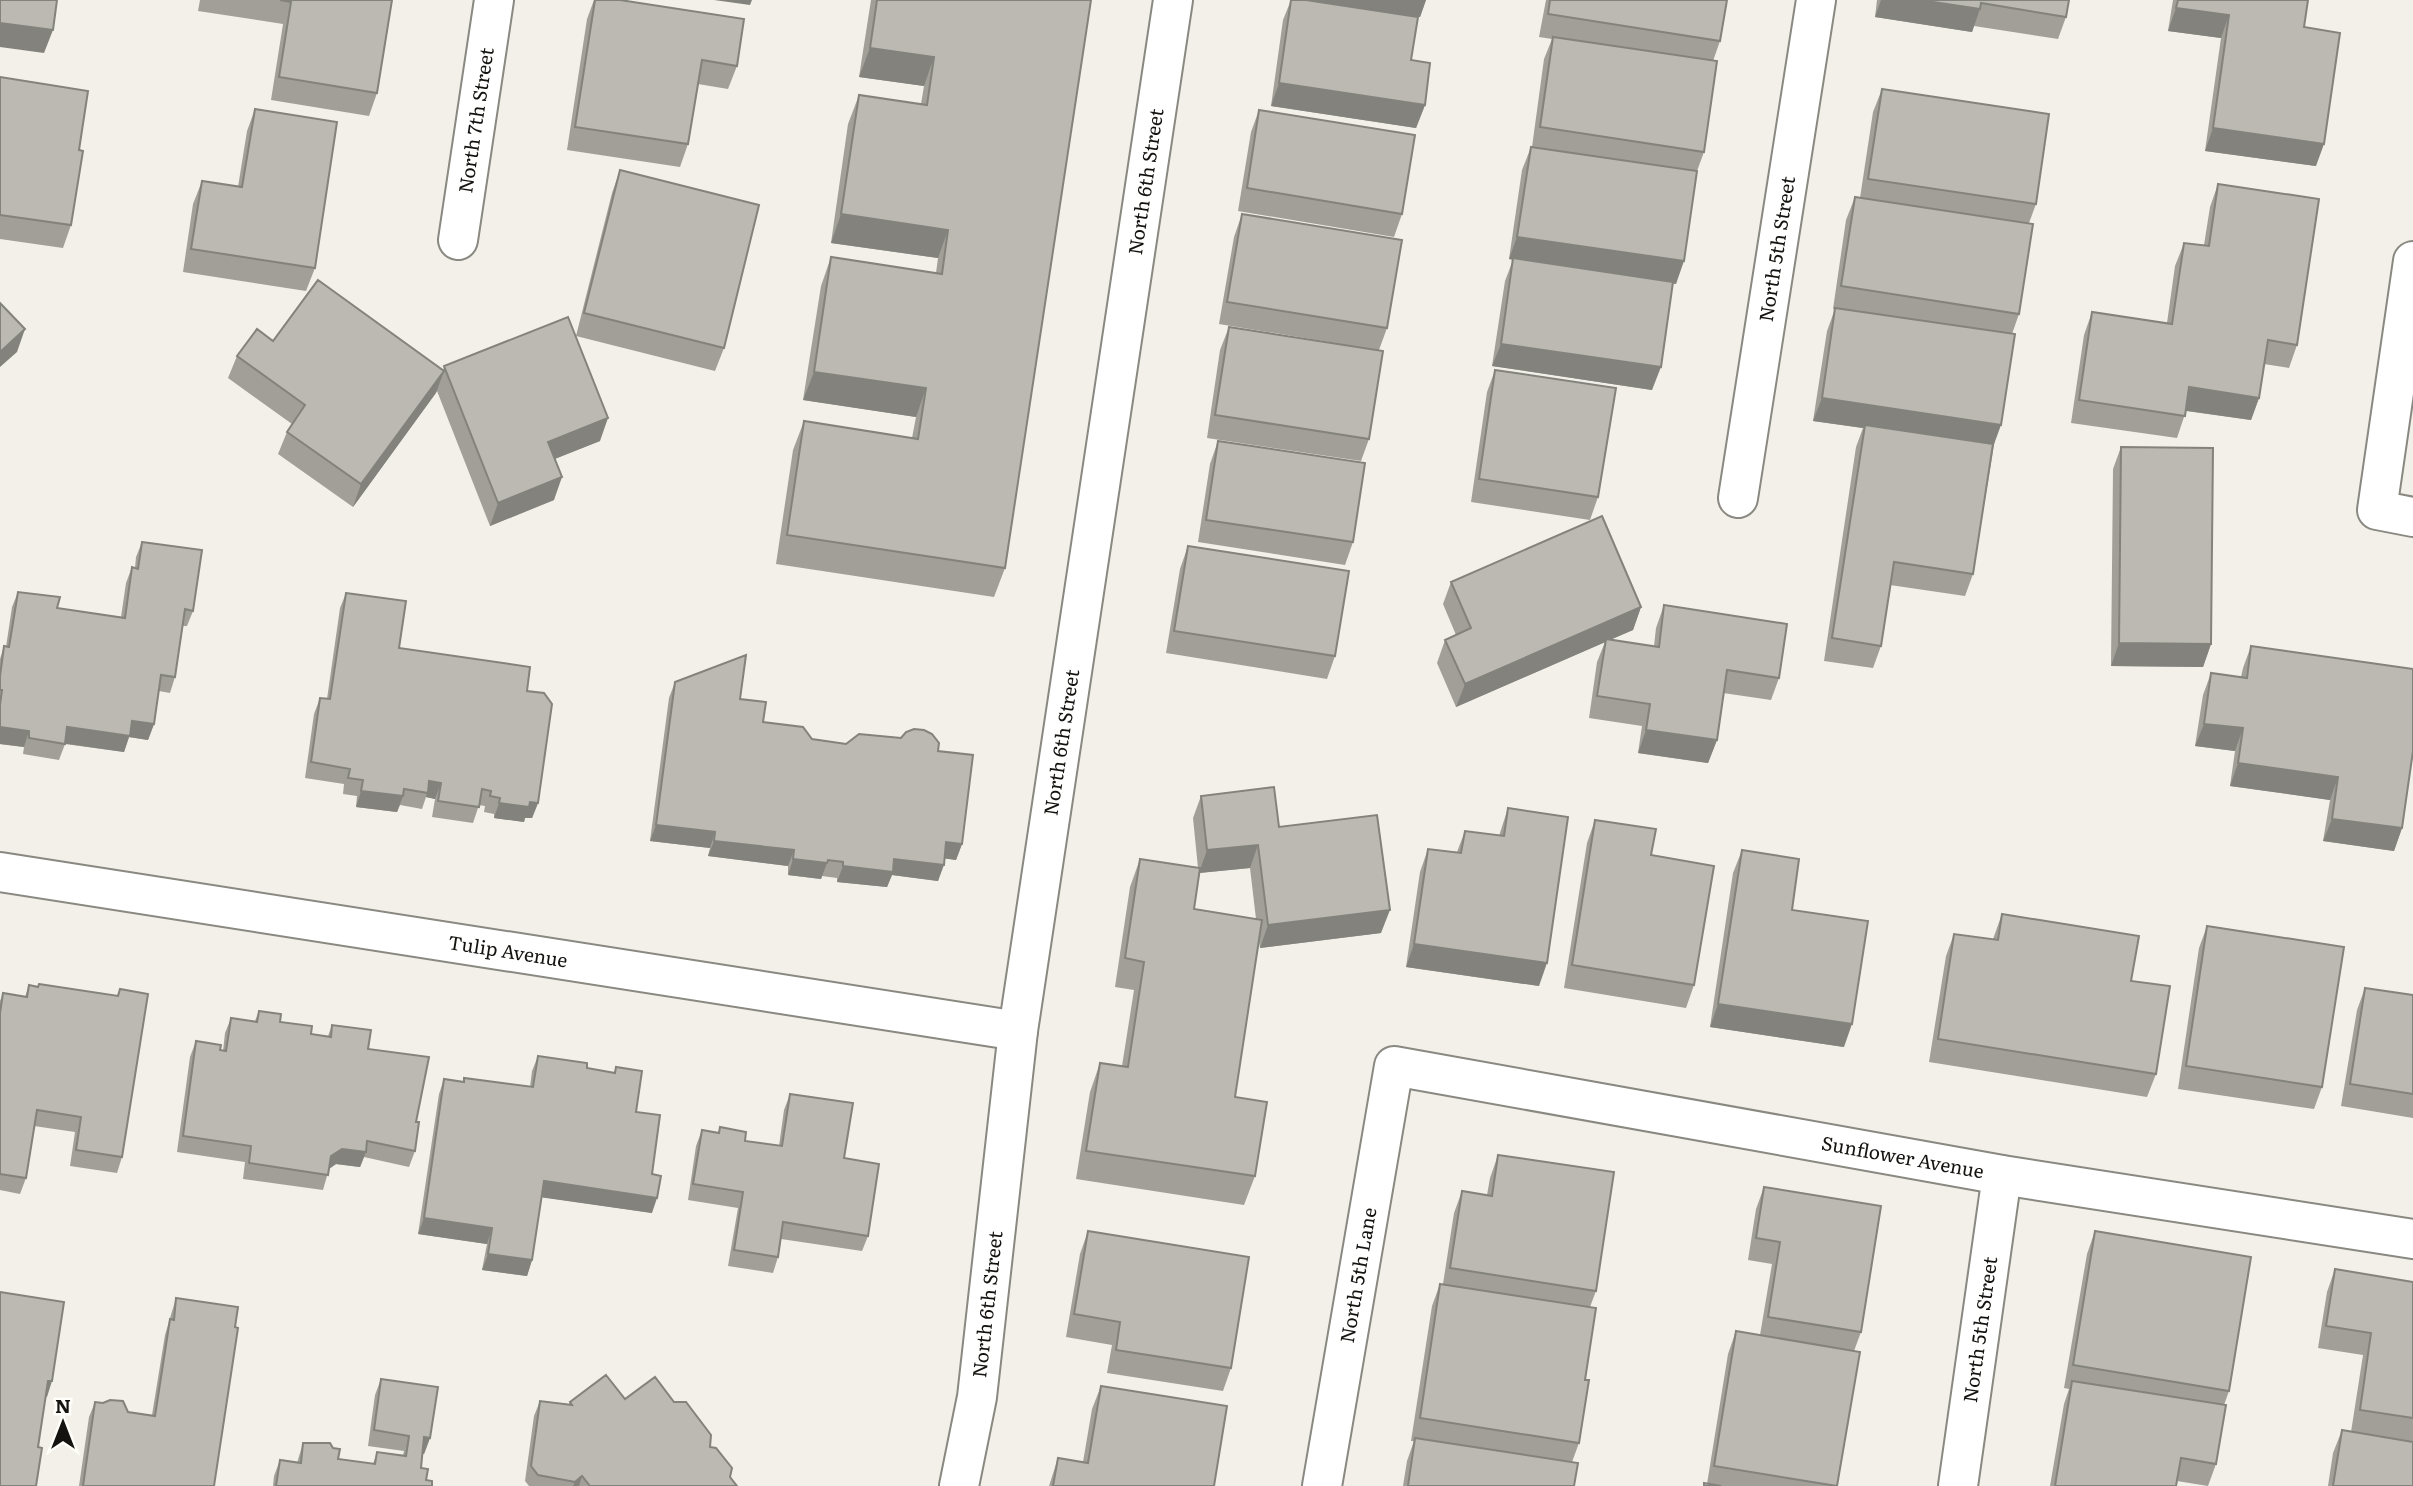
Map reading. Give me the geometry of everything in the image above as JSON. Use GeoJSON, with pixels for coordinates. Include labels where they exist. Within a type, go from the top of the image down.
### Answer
{"type":"FeatureCollection","features":[{"type":"Feature","properties":{"kind":"street","name":"North 7th Street"},"geometry":{"type":"LineString","coordinates":[[458,240],[494,0]]}},
{"type":"Feature","properties":{"kind":"street","name":"North 6th Street"},"geometry":{"type":"LineString","coordinates":[[960,1486],[976,1397],[1018,1031],[1173,0]]}},
{"type":"Feature","properties":{"kind":"street","name":"North 5th Street"},"geometry":{"type":"LineString","coordinates":[[1738,498],[1816,0]]}},
{"type":"Feature","properties":{"kind":"street"},"geometry":{"type":"LineString","coordinates":[[2395,513],[2413,261]]}},
{"type":"Feature","properties":{"kind":"street","name":"Tulip Avenue"},"geometry":{"type":"LineString","coordinates":[[0,873],[1018,1031]]}},
{"type":"Feature","properties":{"kind":"street","name":"Sunflower Avenue"},"geometry":{"type":"LineString","coordinates":[[1394,1066],[2002,1175],[2413,1239]]}},
{"type":"Feature","properties":{"kind":"street","name":"North 5th Lane"},"geometry":{"type":"LineString","coordinates":[[1322,1486],[1394,1066]]}},
{"type":"Feature","properties":{"kind":"street","name":"North 5th Street"},"geometry":{"type":"LineString","coordinates":[[1958,1486],[2002,1175]]}},
{"type":"Feature","properties":{"kind":"building"},"geometry":{"type":"Polygon","coordinates":[[[0,0],[57,0],[53,30],[0,23],[0,0]]]}},
{"type":"Feature","properties":{"kind":"building"},"geometry":{"type":"Polygon","coordinates":[[[280,0],[392,0],[377,93],[279,77],[291,2],[280,0]]]}},
{"type":"Feature","properties":{"kind":"building"},"geometry":{"type":"Polygon","coordinates":[[[595,0],[620,0],[744,19],[737,66],[702,60],[688,144],[575,127],[595,0]]]}},
{"type":"Feature","properties":{"kind":"building"},"geometry":{"type":"Polygon","coordinates":[[[877,0],[1091,0],[1005,568],[787,535],[804,421],[918,439],[926,388],[814,372],[831,257],[942,274],[948,230],[841,214],[859,95],[927,105],[934,57],[870,48],[877,0]]]}},
{"type":"Feature","properties":{"kind":"building"},"geometry":{"type":"Polygon","coordinates":[[[1291,0],[1418,17],[1411,60],[1430,63],[1425,105],[1279,83],[1291,0]]]}},
{"type":"Feature","properties":{"kind":"building"},"geometry":{"type":"Polygon","coordinates":[[[1550,0],[1727,0],[1720,41],[1548,14],[1550,0]]]}},
{"type":"Feature","properties":{"kind":"building"},"geometry":{"type":"Polygon","coordinates":[[[1920,0],[2069,0],[2066,17],[1981,3],[1980,9],[1920,0]]]}},
{"type":"Feature","properties":{"kind":"building"},"geometry":{"type":"Polygon","coordinates":[[[2178,0],[2308,0],[2304,27],[2340,33],[2324,144],[2213,128],[2229,15],[2176,8],[2178,0]]]}},
{"type":"Feature","properties":{"kind":"building"},"geometry":{"type":"Polygon","coordinates":[[[1553,37],[1717,61],[1704,152],[1540,127],[1553,37]]]}},
{"type":"Feature","properties":{"kind":"building"},"geometry":{"type":"Polygon","coordinates":[[[0,77],[88,91],[79,150],[83,151],[71,225],[0,215],[0,77]]]}},
{"type":"Feature","properties":{"kind":"building"},"geometry":{"type":"Polygon","coordinates":[[[1882,89],[2049,114],[2036,204],[1868,179],[1882,89]]]}},
{"type":"Feature","properties":{"kind":"building"},"geometry":{"type":"Polygon","coordinates":[[[255,109],[337,122],[315,268],[191,249],[202,181],[242,187],[255,109]]]}},
{"type":"Feature","properties":{"kind":"building"},"geometry":{"type":"Polygon","coordinates":[[[1259,110],[1415,135],[1402,214],[1247,188],[1259,110]]]}},
{"type":"Feature","properties":{"kind":"building"},"geometry":{"type":"Polygon","coordinates":[[[1531,147],[1697,171],[1684,261],[1517,237],[1531,147]]]}},
{"type":"Feature","properties":{"kind":"building"},"geometry":{"type":"Polygon","coordinates":[[[620,170],[759,205],[724,348],[584,313],[620,170]]]}},
{"type":"Feature","properties":{"kind":"building"},"geometry":{"type":"Polygon","coordinates":[[[2218,184],[2319,199],[2297,345],[2268,340],[2259,398],[2189,387],[2185,416],[2079,400],[2092,312],[2172,324],[2184,243],[2209,246],[2218,184]]]}},
{"type":"Feature","properties":{"kind":"building"},"geometry":{"type":"Polygon","coordinates":[[[1855,197],[2033,224],[2019,314],[1841,286],[1855,197]]]}},
{"type":"Feature","properties":{"kind":"building"},"geometry":{"type":"Polygon","coordinates":[[[1242,214],[1402,240],[1387,328],[1227,302],[1242,214]]]}},
{"type":"Feature","properties":{"kind":"building"},"geometry":{"type":"Polygon","coordinates":[[[1513,258],[1673,282],[1661,367],[1501,344],[1513,258]]]}},
{"type":"Feature","properties":{"kind":"building"},"geometry":{"type":"Polygon","coordinates":[[[318,280],[444,371],[361,484],[287,432],[305,405],[237,356],[257,329],[273,341],[318,280]]]}},
{"type":"Feature","properties":{"kind":"building"},"geometry":{"type":"Polygon","coordinates":[[[0,303],[25,329],[0,352],[0,303]]]}},
{"type":"Feature","properties":{"kind":"building"},"geometry":{"type":"Polygon","coordinates":[[[1835,308],[2015,334],[2001,425],[1822,398],[1835,308]]]}},
{"type":"Feature","properties":{"kind":"building"},"geometry":{"type":"Polygon","coordinates":[[[568,317],[608,418],[548,442],[562,477],[498,503],[444,366],[568,317]]]}},
{"type":"Feature","properties":{"kind":"building"},"geometry":{"type":"Polygon","coordinates":[[[1229,327],[1383,351],[1369,439],[1215,415],[1229,327]]]}},
{"type":"Feature","properties":{"kind":"building"},"geometry":{"type":"Polygon","coordinates":[[[1495,370],[1616,388],[1598,497],[1479,479],[1495,370]]]}},
{"type":"Feature","properties":{"kind":"building"},"geometry":{"type":"Polygon","coordinates":[[[1865,425],[1993,444],[1973,574],[1894,562],[1881,646],[1832,638],[1865,425]]]}},
{"type":"Feature","properties":{"kind":"building"},"geometry":{"type":"Polygon","coordinates":[[[1218,441],[1365,463],[1353,542],[1206,520],[1218,441]]]}},
{"type":"Feature","properties":{"kind":"building"},"geometry":{"type":"Polygon","coordinates":[[[2121,447],[2213,448],[2211,644],[2119,643],[2121,447]]]}},
{"type":"Feature","properties":{"kind":"building"},"geometry":{"type":"Polygon","coordinates":[[[1602,516],[1641,607],[1465,684],[1445,640],[1471,628],[1451,582],[1602,516]]]}},
{"type":"Feature","properties":{"kind":"building"},"geometry":{"type":"Polygon","coordinates":[[[142,542],[202,550],[193,611],[185,609],[175,677],[161,675],[154,724],[132,721],[130,736],[67,727],[65,744],[29,738],[29,731],[0,727],[0,676],[4,646],[9,647],[18,592],[60,597],[57,608],[125,618],[132,567],[138,569],[142,542]]]}},
{"type":"Feature","properties":{"kind":"building"},"geometry":{"type":"Polygon","coordinates":[[[1188,546],[1349,571],[1335,656],[1174,631],[1188,546]]]}},
{"type":"Feature","properties":{"kind":"building"},"geometry":{"type":"Polygon","coordinates":[[[346,593],[406,601],[399,648],[530,667],[527,691],[544,693],[552,704],[538,803],[530,802],[529,807],[499,803],[500,798],[490,796],[491,791],[482,789],[479,807],[438,801],[441,783],[429,781],[428,793],[404,789],[403,796],[361,791],[363,780],[348,778],[350,769],[311,762],[320,698],[330,699],[346,593]]]}},
{"type":"Feature","properties":{"kind":"building"},"geometry":{"type":"Polygon","coordinates":[[[1664,605],[1787,624],[1779,678],[1727,670],[1717,740],[1646,730],[1650,704],[1597,696],[1606,639],[1659,647],[1664,605]]]}},
{"type":"Feature","properties":{"kind":"building"},"geometry":{"type":"Polygon","coordinates":[[[2251,646],[2413,669],[2413,751],[2402,828],[2332,819],[2338,777],[2238,763],[2243,728],[2204,724],[2211,673],[2247,678],[2251,646]]]}},
{"type":"Feature","properties":{"kind":"building"},"geometry":{"type":"Polygon","coordinates":[[[746,655],[740,699],[766,702],[763,722],[803,727],[812,739],[846,744],[859,734],[901,738],[914,729],[924,730],[932,734],[939,743],[938,751],[973,755],[962,844],[946,842],[944,865],[894,859],[893,872],[843,866],[843,862],[793,859],[794,850],[714,841],[715,832],[656,825],[675,682],[746,655]]]}},
{"type":"Feature","properties":{"kind":"building"},"geometry":{"type":"Polygon","coordinates":[[[1274,787],[1279,827],[1377,815],[1390,910],[1268,925],[1258,845],[1207,850],[1201,796],[1274,787]]]}},
{"type":"Feature","properties":{"kind":"building"},"geometry":{"type":"Polygon","coordinates":[[[1508,808],[1568,817],[1547,963],[1414,944],[1428,849],[1461,853],[1465,831],[1504,836],[1508,808]]]}},
{"type":"Feature","properties":{"kind":"building"},"geometry":{"type":"Polygon","coordinates":[[[1595,820],[1656,829],[1651,855],[1714,866],[1694,985],[1572,965],[1595,820]]]}},
{"type":"Feature","properties":{"kind":"building"},"geometry":{"type":"Polygon","coordinates":[[[1742,850],[1799,859],[1792,910],[1868,921],[1852,1024],[1718,1004],[1742,850]]]}},
{"type":"Feature","properties":{"kind":"building"},"geometry":{"type":"Polygon","coordinates":[[[1140,859],[1200,868],[1194,909],[1262,920],[1235,1097],[1267,1102],[1255,1176],[1086,1151],[1100,1063],[1128,1067],[1144,962],[1125,958],[1140,859]]]}},
{"type":"Feature","properties":{"kind":"building"},"geometry":{"type":"Polygon","coordinates":[[[2002,914],[2139,936],[2131,981],[2170,986],[2156,1074],[1938,1039],[1954,934],[1998,940],[2002,914]]]}},
{"type":"Feature","properties":{"kind":"building"},"geometry":{"type":"Polygon","coordinates":[[[2207,926],[2344,947],[2322,1087],[2186,1066],[2207,926]]]}},
{"type":"Feature","properties":{"kind":"building"},"geometry":{"type":"Polygon","coordinates":[[[39,984],[118,996],[120,989],[148,994],[122,1157],[76,1150],[81,1117],[37,1110],[26,1178],[0,1174],[0,1013],[3,993],[27,997],[29,985],[38,987],[39,984]]]}},
{"type":"Feature","properties":{"kind":"building"},"geometry":{"type":"Polygon","coordinates":[[[2365,988],[2413,995],[2413,1094],[2350,1084],[2365,988]]]}},
{"type":"Feature","properties":{"kind":"building"},"geometry":{"type":"Polygon","coordinates":[[[259,1011],[281,1014],[280,1022],[312,1026],[311,1034],[331,1037],[332,1025],[371,1030],[368,1049],[429,1057],[416,1122],[419,1122],[415,1151],[367,1141],[366,1152],[342,1149],[331,1156],[328,1175],[249,1163],[251,1146],[183,1136],[196,1041],[221,1045],[220,1050],[226,1051],[231,1018],[257,1022],[259,1011]]]}},
{"type":"Feature","properties":{"kind":"building"},"geometry":{"type":"Polygon","coordinates":[[[538,1056],[587,1063],[587,1068],[615,1073],[616,1067],[642,1071],[636,1112],[660,1115],[652,1174],[661,1176],[657,1198],[544,1181],[532,1260],[488,1254],[492,1228],[424,1218],[444,1079],[464,1082],[464,1078],[533,1087],[538,1056]]]}},
{"type":"Feature","properties":{"kind":"building"},"geometry":{"type":"Polygon","coordinates":[[[790,1094],[853,1103],[844,1158],[879,1164],[868,1236],[783,1222],[778,1257],[734,1250],[743,1192],[693,1184],[702,1130],[719,1133],[720,1127],[746,1132],[745,1141],[782,1146],[790,1094]]]}},
{"type":"Feature","properties":{"kind":"building"},"geometry":{"type":"Polygon","coordinates":[[[1498,1155],[1614,1172],[1596,1291],[1450,1268],[1462,1191],[1492,1196],[1498,1155]]]}},
{"type":"Feature","properties":{"kind":"building"},"geometry":{"type":"Polygon","coordinates":[[[1764,1187],[1881,1206],[1861,1332],[1768,1317],[1780,1242],[1756,1238],[1764,1187]]]}},
{"type":"Feature","properties":{"kind":"building"},"geometry":{"type":"Polygon","coordinates":[[[1088,1231],[1249,1257],[1231,1368],[1116,1350],[1120,1322],[1074,1314],[1088,1231]]]}},
{"type":"Feature","properties":{"kind":"building"},"geometry":{"type":"Polygon","coordinates":[[[2095,1231],[2251,1257],[2229,1391],[2073,1365],[2095,1231]]]}},
{"type":"Feature","properties":{"kind":"building"},"geometry":{"type":"Polygon","coordinates":[[[2335,1269],[2413,1282],[2413,1418],[2360,1410],[2371,1333],[2326,1326],[2335,1269]]]}},
{"type":"Feature","properties":{"kind":"building"},"geometry":{"type":"Polygon","coordinates":[[[1440,1284],[1596,1308],[1579,1443],[1420,1418],[1440,1284]]]}},
{"type":"Feature","properties":{"kind":"building"},"geometry":{"type":"Polygon","coordinates":[[[0,1292],[64,1302],[52,1381],[48,1381],[38,1447],[42,1448],[36,1486],[0,1486],[0,1292]]]}},
{"type":"Feature","properties":{"kind":"building"},"geometry":{"type":"Polygon","coordinates":[[[176,1298],[238,1307],[235,1327],[238,1328],[214,1486],[83,1486],[95,1402],[123,1401],[128,1412],[155,1416],[170,1319],[174,1320],[176,1298]]]}},
{"type":"Feature","properties":{"kind":"building"},"geometry":{"type":"Polygon","coordinates":[[[1736,1331],[1860,1352],[1837,1486],[1714,1466],[1736,1331]]]}},
{"type":"Feature","properties":{"kind":"building"},"geometry":{"type":"Polygon","coordinates":[[[606,1375],[625,1399],[655,1377],[674,1402],[686,1402],[711,1435],[710,1447],[716,1448],[732,1468],[730,1477],[737,1486],[590,1486],[582,1476],[575,1482],[538,1475],[531,1466],[540,1401],[572,1405],[570,1402],[606,1375]]]}},
{"type":"Feature","properties":{"kind":"building"},"geometry":{"type":"Polygon","coordinates":[[[381,1379],[438,1387],[430,1438],[424,1437],[421,1468],[428,1469],[426,1480],[432,1481],[432,1486],[276,1486],[280,1460],[301,1463],[303,1443],[330,1443],[333,1448],[340,1449],[338,1459],[375,1464],[377,1452],[406,1456],[409,1436],[374,1430],[381,1379]]]}},
{"type":"Feature","properties":{"kind":"building"},"geometry":{"type":"Polygon","coordinates":[[[2072,1381],[2226,1405],[2216,1464],[2181,1458],[2176,1486],[2055,1486],[2072,1381]]]}},
{"type":"Feature","properties":{"kind":"building"},"geometry":{"type":"Polygon","coordinates":[[[1101,1386],[1227,1406],[1214,1486],[1053,1486],[1058,1458],[1088,1463],[1101,1386]]]}},
{"type":"Feature","properties":{"kind":"building"},"geometry":{"type":"Polygon","coordinates":[[[2342,1430],[2413,1442],[2413,1486],[2333,1486],[2342,1430]]]}},
{"type":"Feature","properties":{"kind":"building"},"geometry":{"type":"Polygon","coordinates":[[[1415,1438],[1578,1463],[1574,1486],[1408,1486],[1415,1438]]]}}]}
